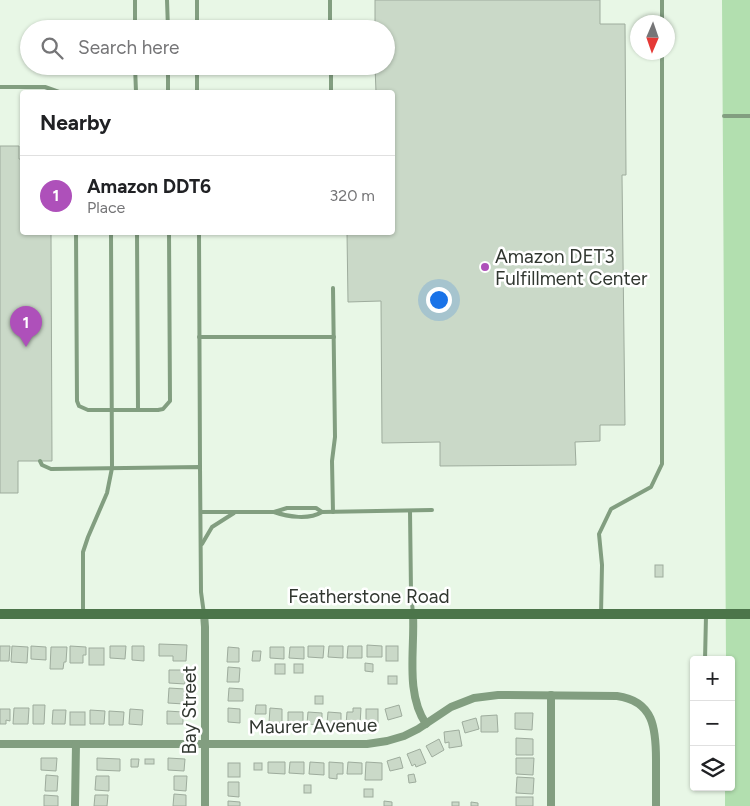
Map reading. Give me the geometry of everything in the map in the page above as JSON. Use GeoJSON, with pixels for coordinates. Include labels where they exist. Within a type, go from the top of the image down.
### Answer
{"type":"FeatureCollection","features":[{"type":"Feature","properties":{"kind":"street","name":"Featherstone Road"},"geometry":{"type":"LineString","coordinates":[[0,614],[750,614]]}},
{"type":"Feature","properties":{"kind":"street","name":"Bay Street"},"geometry":{"type":"LineString","coordinates":[[204,614],[205,806]]}},
{"type":"Feature","properties":{"kind":"street"},"geometry":{"type":"LineString","coordinates":[[413,614],[415,693],[418,711],[426,724]]}},
{"type":"Feature","properties":{"kind":"street","name":"Maurer Avenue"},"geometry":{"type":"LineString","coordinates":[[0,744],[374,743],[399,738],[426,724],[451,707],[474,698],[498,695],[621,696],[633,700],[643,707],[652,719],[656,732],[656,806]]}},
{"type":"Feature","properties":{"kind":"street"},"geometry":{"type":"LineString","coordinates":[[551,695],[551,806]]}},
{"type":"Feature","properties":{"kind":"street"},"geometry":{"type":"LineString","coordinates":[[76,744],[76,806]]}},
{"type":"Feature","properties":{"kind":"lane"},"geometry":{"type":"LineString","coordinates":[[135,0],[135,20]]}},
{"type":"Feature","properties":{"kind":"lane"},"geometry":{"type":"LineString","coordinates":[[167,0],[168,20]]}},
{"type":"Feature","properties":{"kind":"lane"},"geometry":{"type":"LineString","coordinates":[[197,0],[197,20]]}},
{"type":"Feature","properties":{"kind":"lane"},"geometry":{"type":"LineString","coordinates":[[330,0],[330,20]]}},
{"type":"Feature","properties":{"kind":"lane"},"geometry":{"type":"LineString","coordinates":[[662,0],[662,15]]}},
{"type":"Feature","properties":{"kind":"lane"},"geometry":{"type":"LineString","coordinates":[[601,614],[602,565],[599,534],[611,509],[651,487],[662,464],[662,60]]}},
{"type":"Feature","properties":{"kind":"lane"},"geometry":{"type":"LineString","coordinates":[[135,75],[136,90]]}},
{"type":"Feature","properties":{"kind":"lane"},"geometry":{"type":"LineString","coordinates":[[168,75],[168,90]]}},
{"type":"Feature","properties":{"kind":"lane"},"geometry":{"type":"LineString","coordinates":[[197,75],[197,90]]}},
{"type":"Feature","properties":{"kind":"lane"},"geometry":{"type":"LineString","coordinates":[[331,75],[331,90]]}},
{"type":"Feature","properties":{"kind":"lane"},"geometry":{"type":"LineString","coordinates":[[0,86],[39,87],[51,90]]}},
{"type":"Feature","properties":{"kind":"lane"},"geometry":{"type":"LineString","coordinates":[[724,116],[750,116]]}},
{"type":"Feature","properties":{"kind":"lane"},"geometry":{"type":"LineString","coordinates":[[76,235],[78,406],[88,410],[163,409],[168,405],[171,398],[169,235]]}},
{"type":"Feature","properties":{"kind":"lane"},"geometry":{"type":"LineString","coordinates":[[83,614],[83,552],[107,493],[112,468],[111,235]]}},
{"type":"Feature","properties":{"kind":"lane"},"geometry":{"type":"LineString","coordinates":[[136,235],[138,410]]}},
{"type":"Feature","properties":{"kind":"lane"},"geometry":{"type":"LineString","coordinates":[[199,235],[201,592],[204,614]]}},
{"type":"Feature","properties":{"kind":"lane"},"geometry":{"type":"LineString","coordinates":[[332,288],[335,437],[332,461],[333,512]]}},
{"type":"Feature","properties":{"kind":"lane"},"geometry":{"type":"LineString","coordinates":[[200,337],[334,337]]}},
{"type":"Feature","properties":{"kind":"lane"},"geometry":{"type":"LineString","coordinates":[[40,461],[42,465],[51,468],[200,466]]}},
{"type":"Feature","properties":{"kind":"lane"},"geometry":{"type":"LineString","coordinates":[[200,512],[274,512],[287,508],[316,508],[322,512],[432,510]]}},
{"type":"Feature","properties":{"kind":"lane"},"geometry":{"type":"LineString","coordinates":[[410,511],[413,614]]}},
{"type":"Feature","properties":{"kind":"lane"},"geometry":{"type":"LineString","coordinates":[[201,546],[212,528],[235,512]]}},
{"type":"Feature","properties":{"kind":"lane"},"geometry":{"type":"LineString","coordinates":[[274,512],[287,516],[316,516],[322,512]]}},
{"type":"Feature","properties":{"kind":"lane"},"geometry":{"type":"LineString","coordinates":[[705,656],[706,614]]}},
{"type":"Feature","properties":{"kind":"green space"},"geometry":{"type":"Polygon","coordinates":[[[722,0],[750,0],[750,806],[725,806],[725,791],[735,791],[735,656],[726,656],[722,0]]]}},
{"type":"Feature","properties":{"kind":"building","name":"Amazon DET3 Fulfillment Center"},"geometry":{"type":"Polygon","coordinates":[[[375,0],[600,0],[600,24],[625,24],[626,175],[622,175],[625,425],[600,425],[600,441],[575,442],[576,465],[440,466],[440,442],[382,443],[381,301],[348,302],[347,235],[395,235],[395,90],[376,90],[375,75],[395,75],[395,20],[375,20],[375,0]]]}},
{"type":"Feature","properties":{"kind":"building"},"geometry":{"type":"Polygon","coordinates":[[[0,146],[19,146],[20,235],[51,235],[52,461],[18,461],[18,493],[0,493],[0,146]]]}},
{"type":"Feature","properties":{"kind":"building"},"geometry":{"type":"Polygon","coordinates":[[[655,565],[663,565],[663,577],[655,577],[655,565]]]}},
{"type":"Feature","properties":{"kind":"building"},"geometry":{"type":"Polygon","coordinates":[[[159,644],[187,645],[186,661],[173,661],[173,656],[159,656],[159,644]]]}},
{"type":"Feature","properties":{"kind":"building"},"geometry":{"type":"Polygon","coordinates":[[[367,645],[382,646],[382,657],[367,657],[367,645]]]}},
{"type":"Feature","properties":{"kind":"building"},"geometry":{"type":"Polygon","coordinates":[[[0,646],[10,646],[9,661],[0,661],[0,646]]]}},
{"type":"Feature","properties":{"kind":"building"},"geometry":{"type":"Polygon","coordinates":[[[12,646],[28,647],[27,663],[11,662],[12,646]]]}},
{"type":"Feature","properties":{"kind":"building"},"geometry":{"type":"Polygon","coordinates":[[[31,646],[46,647],[46,660],[31,659],[31,646]]]}},
{"type":"Feature","properties":{"kind":"building"},"geometry":{"type":"Polygon","coordinates":[[[70,646],[86,647],[83,663],[70,663],[70,646]]]}},
{"type":"Feature","properties":{"kind":"building"},"geometry":{"type":"Polygon","coordinates":[[[110,646],[126,646],[125,659],[110,658],[110,646]]]}},
{"type":"Feature","properties":{"kind":"building"},"geometry":{"type":"Polygon","coordinates":[[[132,646],[144,646],[144,661],[132,660],[132,646]]]}},
{"type":"Feature","properties":{"kind":"building"},"geometry":{"type":"Polygon","coordinates":[[[308,646],[324,646],[323,658],[308,657],[308,646]]]}},
{"type":"Feature","properties":{"kind":"building"},"geometry":{"type":"Polygon","coordinates":[[[329,646],[343,646],[343,658],[328,657],[329,646]]]}},
{"type":"Feature","properties":{"kind":"building"},"geometry":{"type":"Polygon","coordinates":[[[348,646],[362,646],[362,658],[347,658],[348,646]]]}},
{"type":"Feature","properties":{"kind":"building"},"geometry":{"type":"Polygon","coordinates":[[[386,646],[398,646],[398,661],[386,661],[386,646]]]}},
{"type":"Feature","properties":{"kind":"building"},"geometry":{"type":"Polygon","coordinates":[[[51,647],[67,647],[66,662],[64,662],[63,669],[50,669],[51,647]]]}},
{"type":"Feature","properties":{"kind":"building"},"geometry":{"type":"Polygon","coordinates":[[[228,647],[239,648],[239,662],[227,662],[228,647]]]}},
{"type":"Feature","properties":{"kind":"building"},"geometry":{"type":"Polygon","coordinates":[[[270,647],[284,647],[284,659],[270,658],[270,647]]]}},
{"type":"Feature","properties":{"kind":"building"},"geometry":{"type":"Polygon","coordinates":[[[290,647],[304,647],[304,659],[289,658],[290,647]]]}},
{"type":"Feature","properties":{"kind":"building"},"geometry":{"type":"Polygon","coordinates":[[[89,648],[104,648],[104,665],[89,665],[89,648]]]}},
{"type":"Feature","properties":{"kind":"building"},"geometry":{"type":"Polygon","coordinates":[[[253,651],[261,651],[260,661],[252,661],[253,651]]]}},
{"type":"Feature","properties":{"kind":"building"},"geometry":{"type":"Polygon","coordinates":[[[365,663],[373,664],[373,672],[365,671],[365,663]]]}},
{"type":"Feature","properties":{"kind":"building"},"geometry":{"type":"Polygon","coordinates":[[[275,664],[285,664],[285,674],[275,674],[275,664]]]}},
{"type":"Feature","properties":{"kind":"building"},"geometry":{"type":"Polygon","coordinates":[[[294,664],[303,664],[303,673],[294,673],[294,664]]]}},
{"type":"Feature","properties":{"kind":"building"},"geometry":{"type":"Polygon","coordinates":[[[228,667],[240,668],[239,682],[227,682],[228,667]]]}},
{"type":"Feature","properties":{"kind":"building"},"geometry":{"type":"Polygon","coordinates":[[[169,670],[185,670],[185,684],[169,683],[169,670]]]}},
{"type":"Feature","properties":{"kind":"building"},"geometry":{"type":"Polygon","coordinates":[[[388,676],[397,676],[397,684],[388,684],[388,676]]]}},
{"type":"Feature","properties":{"kind":"building"},"geometry":{"type":"Polygon","coordinates":[[[169,688],[185,689],[184,704],[168,703],[169,688]]]}},
{"type":"Feature","properties":{"kind":"building"},"geometry":{"type":"Polygon","coordinates":[[[229,688],[243,689],[243,701],[228,701],[229,688]]]}},
{"type":"Feature","properties":{"kind":"building"},"geometry":{"type":"Polygon","coordinates":[[[315,696],[323,696],[323,704],[315,704],[315,696]]]}},
{"type":"Feature","properties":{"kind":"building"},"geometry":{"type":"Polygon","coordinates":[[[33,705],[45,705],[44,724],[33,724],[33,705]]]}},
{"type":"Feature","properties":{"kind":"building"},"geometry":{"type":"Polygon","coordinates":[[[256,705],[266,705],[266,714],[255,714],[256,705]]]}},
{"type":"Feature","properties":{"kind":"building"},"geometry":{"type":"Polygon","coordinates":[[[399,705],[402,716],[388,720],[385,709],[399,705]]]}},
{"type":"Feature","properties":{"kind":"building"},"geometry":{"type":"Polygon","coordinates":[[[14,708],[29,708],[28,724],[13,724],[14,708]]]}},
{"type":"Feature","properties":{"kind":"building"},"geometry":{"type":"Polygon","coordinates":[[[228,708],[240,709],[240,723],[228,722],[228,708]]]}},
{"type":"Feature","properties":{"kind":"building"},"geometry":{"type":"Polygon","coordinates":[[[270,708],[282,709],[282,723],[269,723],[270,708]]]}},
{"type":"Feature","properties":{"kind":"building"},"geometry":{"type":"Polygon","coordinates":[[[353,708],[361,708],[360,725],[346,725],[347,712],[353,712],[353,708]]]}},
{"type":"Feature","properties":{"kind":"building"},"geometry":{"type":"Polygon","coordinates":[[[0,709],[10,709],[10,721],[6,720],[6,724],[0,724],[0,709]]]}},
{"type":"Feature","properties":{"kind":"building"},"geometry":{"type":"Polygon","coordinates":[[[130,709],[143,710],[142,725],[129,724],[130,709]]]}},
{"type":"Feature","properties":{"kind":"building"},"geometry":{"type":"Polygon","coordinates":[[[366,709],[378,709],[378,723],[366,723],[366,709]]]}},
{"type":"Feature","properties":{"kind":"building"},"geometry":{"type":"Polygon","coordinates":[[[53,710],[66,710],[65,724],[52,724],[53,710]]]}},
{"type":"Feature","properties":{"kind":"building"},"geometry":{"type":"Polygon","coordinates":[[[90,710],[105,711],[104,724],[90,724],[90,710]]]}},
{"type":"Feature","properties":{"kind":"building"},"geometry":{"type":"Polygon","coordinates":[[[109,711],[124,712],[123,725],[109,725],[109,711]]]}},
{"type":"Feature","properties":{"kind":"building"},"geometry":{"type":"Polygon","coordinates":[[[167,711],[183,712],[183,724],[167,724],[167,711]]]}},
{"type":"Feature","properties":{"kind":"building"},"geometry":{"type":"Polygon","coordinates":[[[70,712],[85,712],[85,725],[70,725],[70,712]]]}},
{"type":"Feature","properties":{"kind":"building"},"geometry":{"type":"Polygon","coordinates":[[[288,712],[303,712],[303,724],[288,723],[288,712]]]}},
{"type":"Feature","properties":{"kind":"building"},"geometry":{"type":"Polygon","coordinates":[[[308,712],[322,713],[322,725],[307,724],[308,712]]]}},
{"type":"Feature","properties":{"kind":"building"},"geometry":{"type":"Polygon","coordinates":[[[328,712],[341,713],[341,725],[327,724],[328,712]]]}},
{"type":"Feature","properties":{"kind":"building"},"geometry":{"type":"Polygon","coordinates":[[[515,713],[533,713],[532,730],[515,729],[515,713]]]}},
{"type":"Feature","properties":{"kind":"building"},"geometry":{"type":"Polygon","coordinates":[[[497,715],[498,732],[481,732],[481,716],[497,715]]]}},
{"type":"Feature","properties":{"kind":"building"},"geometry":{"type":"Polygon","coordinates":[[[476,718],[479,729],[465,733],[462,722],[476,718]]]}},
{"type":"Feature","properties":{"kind":"building"},"geometry":{"type":"Polygon","coordinates":[[[459,730],[462,746],[449,748],[449,742],[445,743],[444,732],[459,730]]]}},
{"type":"Feature","properties":{"kind":"building"},"geometry":{"type":"Polygon","coordinates":[[[516,738],[533,739],[533,755],[516,755],[516,738]]]}},
{"type":"Feature","properties":{"kind":"building"},"geometry":{"type":"Polygon","coordinates":[[[439,739],[444,750],[432,757],[426,746],[439,739]]]}},
{"type":"Feature","properties":{"kind":"building"},"geometry":{"type":"Polygon","coordinates":[[[420,749],[426,763],[416,767],[415,764],[412,766],[407,754],[420,749]]]}},
{"type":"Feature","properties":{"kind":"building"},"geometry":{"type":"Polygon","coordinates":[[[400,757],[403,768],[390,771],[387,761],[400,757]]]}},
{"type":"Feature","properties":{"kind":"building"},"geometry":{"type":"Polygon","coordinates":[[[41,758],[57,758],[56,771],[41,770],[41,758]]]}},
{"type":"Feature","properties":{"kind":"building"},"geometry":{"type":"Polygon","coordinates":[[[97,758],[120,759],[120,771],[97,770],[97,758]]]}},
{"type":"Feature","properties":{"kind":"building"},"geometry":{"type":"Polygon","coordinates":[[[168,758],[185,759],[184,771],[168,770],[168,758]]]}},
{"type":"Feature","properties":{"kind":"building"},"geometry":{"type":"Polygon","coordinates":[[[516,758],[534,758],[533,775],[516,774],[516,758]]]}},
{"type":"Feature","properties":{"kind":"building"},"geometry":{"type":"Polygon","coordinates":[[[131,759],[139,759],[138,767],[131,767],[131,759]]]}},
{"type":"Feature","properties":{"kind":"building"},"geometry":{"type":"Polygon","coordinates":[[[145,759],[154,759],[154,764],[145,764],[145,759]]]}},
{"type":"Feature","properties":{"kind":"building"},"geometry":{"type":"Polygon","coordinates":[[[268,762],[285,762],[285,774],[268,773],[268,762]]]}},
{"type":"Feature","properties":{"kind":"building"},"geometry":{"type":"Polygon","coordinates":[[[290,762],[304,762],[304,774],[289,773],[290,762]]]}},
{"type":"Feature","properties":{"kind":"building"},"geometry":{"type":"Polygon","coordinates":[[[310,762],[324,763],[324,775],[309,774],[310,762]]]}},
{"type":"Feature","properties":{"kind":"building"},"geometry":{"type":"Polygon","coordinates":[[[329,762],[343,763],[343,774],[337,774],[337,779],[329,778],[329,762]]]}},
{"type":"Feature","properties":{"kind":"building"},"geometry":{"type":"Polygon","coordinates":[[[348,762],[362,763],[362,774],[347,774],[348,762]]]}},
{"type":"Feature","properties":{"kind":"building"},"geometry":{"type":"Polygon","coordinates":[[[366,762],[382,763],[382,780],[365,780],[366,762]]]}},
{"type":"Feature","properties":{"kind":"building"},"geometry":{"type":"Polygon","coordinates":[[[228,763],[240,763],[240,777],[228,777],[228,763]]]}},
{"type":"Feature","properties":{"kind":"building"},"geometry":{"type":"Polygon","coordinates":[[[254,763],[262,763],[262,770],[254,770],[254,763]]]}},
{"type":"Feature","properties":{"kind":"building"},"geometry":{"type":"Polygon","coordinates":[[[414,774],[416,782],[409,783],[408,775],[414,774]]]}},
{"type":"Feature","properties":{"kind":"building"},"geometry":{"type":"Polygon","coordinates":[[[46,775],[58,776],[57,791],[45,791],[46,775]]]}},
{"type":"Feature","properties":{"kind":"building"},"geometry":{"type":"Polygon","coordinates":[[[96,776],[109,776],[109,791],[95,790],[96,776]]]}},
{"type":"Feature","properties":{"kind":"building"},"geometry":{"type":"Polygon","coordinates":[[[174,776],[187,776],[186,791],[174,790],[174,776]]]}},
{"type":"Feature","properties":{"kind":"building"},"geometry":{"type":"Polygon","coordinates":[[[517,777],[534,778],[533,794],[516,793],[517,777]]]}},
{"type":"Feature","properties":{"kind":"building"},"geometry":{"type":"Polygon","coordinates":[[[228,782],[239,782],[239,797],[228,796],[228,782]]]}},
{"type":"Feature","properties":{"kind":"building"},"geometry":{"type":"Polygon","coordinates":[[[304,785],[311,785],[311,793],[304,793],[304,785]]]}},
{"type":"Feature","properties":{"kind":"building"},"geometry":{"type":"Polygon","coordinates":[[[364,789],[373,789],[373,797],[364,797],[364,789]]]}},
{"type":"Feature","properties":{"kind":"building"},"geometry":{"type":"Polygon","coordinates":[[[174,794],[186,795],[186,806],[173,806],[174,794]]]}},
{"type":"Feature","properties":{"kind":"building"},"geometry":{"type":"Polygon","coordinates":[[[44,795],[58,796],[58,806],[44,806],[44,795]]]}},
{"type":"Feature","properties":{"kind":"building"},"geometry":{"type":"Polygon","coordinates":[[[95,795],[108,795],[107,806],[94,806],[95,795]]]}},
{"type":"Feature","properties":{"kind":"building"},"geometry":{"type":"Polygon","coordinates":[[[516,797],[533,797],[533,806],[516,806],[516,797]]]}},
{"type":"Feature","properties":{"kind":"building"},"geometry":{"type":"Polygon","coordinates":[[[228,801],[240,802],[240,806],[228,806],[228,801]]]}},
{"type":"Feature","properties":{"kind":"building"},"geometry":{"type":"Polygon","coordinates":[[[384,801],[392,802],[392,806],[384,806],[384,801]]]}},
{"type":"Feature","properties":{"kind":"building"},"geometry":{"type":"Polygon","coordinates":[[[452,802],[459,802],[459,806],[452,806],[452,802]]]}},
{"type":"Feature","properties":{"kind":"building"},"geometry":{"type":"Polygon","coordinates":[[[471,802],[478,803],[478,806],[471,806],[471,802]]]}},
{"type":"Feature","properties":{"kind":"place","name":"Amazon DET3 Fulfillment Center"},"geometry":{"type":"Point","coordinates":[485,267]}},
{"type":"Feature","properties":{"kind":"place","name":"Amazon DDT6"},"geometry":{"type":"Point","coordinates":[26,347]}}]}
